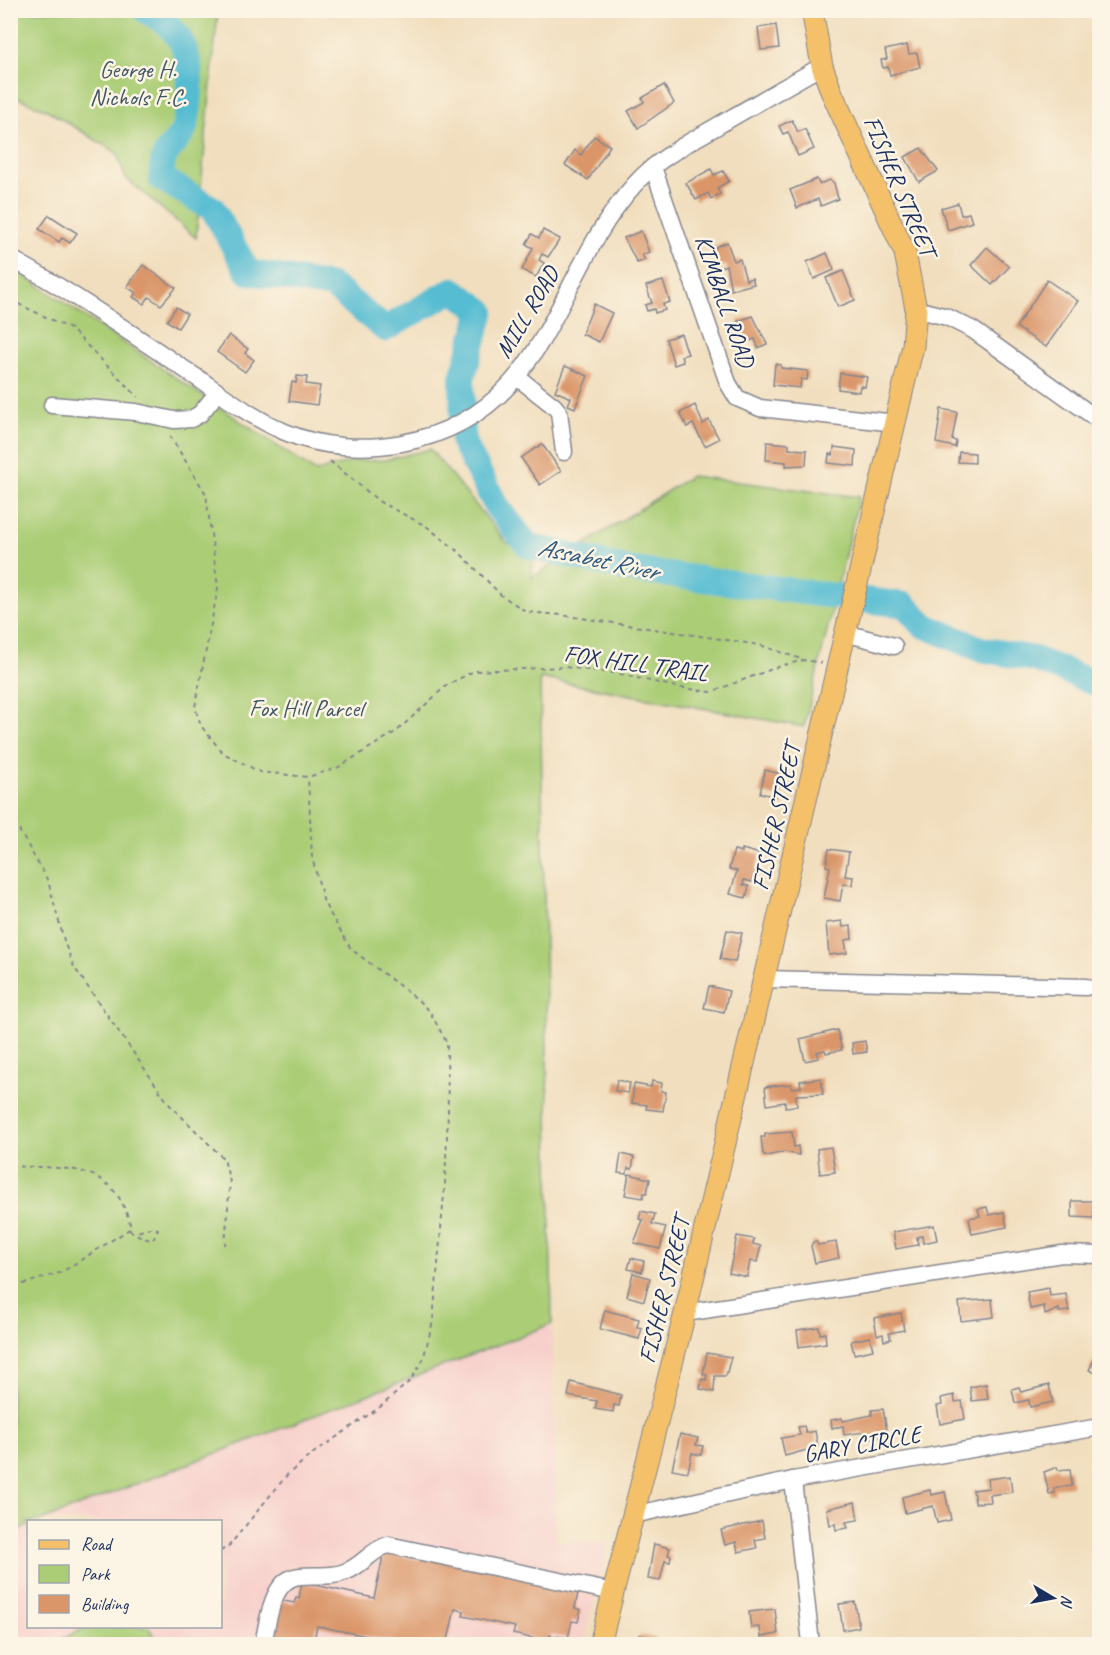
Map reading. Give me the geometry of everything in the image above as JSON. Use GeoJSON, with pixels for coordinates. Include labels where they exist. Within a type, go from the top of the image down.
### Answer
{"type":"FeatureCollection","features":[{"type":"Feature","properties":{"kind":"main road","name":"FISHER STREET"},"geometry":{"type":"LineString","coordinates":[[600,1644],[685,1313],[913,346],[916,309],[905,253],[831,91],[822,66],[812,10]]}},
{"type":"Feature","properties":{"kind":"street","name":"MILL ROAD"},"geometry":{"type":"LineString","coordinates":[[10,258],[65,290],[218,392],[285,432],[327,444],[381,446],[434,434],[472,415],[512,382],[546,336],[615,208],[636,182],[673,152],[822,66]]}},
{"type":"Feature","properties":{"kind":"street","name":"KIMBALL ROAD"},"geometry":{"type":"LineString","coordinates":[[653,167],[728,383],[737,398],[760,408],[896,423]]}},
{"type":"Feature","properties":{"kind":"street"},"geometry":{"type":"LineString","coordinates":[[916,309],[947,317],[973,330],[1100,421]]}},
{"type":"Feature","properties":{"kind":"street"},"geometry":{"type":"LineString","coordinates":[[512,382],[554,406],[559,412],[564,452]]}},
{"type":"Feature","properties":{"kind":"street"},"geometry":{"type":"LineString","coordinates":[[52,405],[136,412],[174,420],[191,419],[200,414],[218,392]]}},
{"type":"Feature","properties":{"kind":"street"},"geometry":{"type":"LineString","coordinates":[[845,633],[894,646]]}},
{"type":"Feature","properties":{"kind":"street"},"geometry":{"type":"LineString","coordinates":[[764,979],[1086,987]]}},
{"type":"Feature","properties":{"kind":"street"},"geometry":{"type":"LineString","coordinates":[[685,1313],[1062,1254],[1100,1255]]}},
{"type":"Feature","properties":{"kind":"street","name":"GARY CIRCLE"},"geometry":{"type":"LineString","coordinates":[[633,1515],[793,1480],[1100,1426]]}},
{"type":"Feature","properties":{"kind":"street"},"geometry":{"type":"LineString","coordinates":[[793,1480],[811,1644]]}},
{"type":"Feature","properties":{"kind":"street"},"geometry":{"type":"LineString","coordinates":[[263,1644],[274,1601],[281,1585],[297,1575],[334,1576],[342,1574],[356,1567],[373,1551],[388,1545],[613,1592]]}},
{"type":"Feature","properties":{"kind":"path","name":"FOX HILL TRAIL"},"geometry":{"type":"LineString","coordinates":[[10,300],[71,329],[159,417],[206,494],[218,588],[195,707],[201,726],[223,753],[253,769],[280,776],[308,777],[337,768],[397,731],[447,685],[474,671],[565,667],[620,674],[676,687],[711,692],[780,666],[804,660],[838,665]]}},
{"type":"Feature","properties":{"kind":"path"},"geometry":{"type":"LineString","coordinates":[[328,459],[380,502],[426,526],[459,552],[501,595],[527,612],[760,645],[804,660]]}},
{"type":"Feature","properties":{"kind":"path"},"geometry":{"type":"LineString","coordinates":[[222,1550],[228,1546],[287,1476],[312,1454],[380,1407],[410,1381],[423,1360],[433,1321],[445,1183],[448,1112],[447,1043],[430,1012],[417,999],[351,949],[324,903],[312,857],[308,777]]}},
{"type":"Feature","properties":{"kind":"path"},"geometry":{"type":"LineString","coordinates":[[10,814],[48,881],[74,967],[169,1104],[224,1159],[228,1169],[230,1191],[225,1245]]}},
{"type":"Feature","properties":{"kind":"path"},"geometry":{"type":"LineString","coordinates":[[10,1166],[79,1169],[103,1179],[115,1190],[131,1224],[129,1230],[62,1272],[10,1288]]}},
{"type":"Feature","properties":{"kind":"path"},"geometry":{"type":"LineString","coordinates":[[129,1230],[135,1233],[153,1240],[158,1229],[149,1228],[135,1233]]}},
{"type":"Feature","properties":{"kind":"shaded area"},"geometry":{"type":"Polygon","coordinates":[[[552,1324],[556,1542],[608,1543],[583,1644],[11,1644],[11,1533],[27,1526],[27,1628],[222,1628],[222,1520],[43,1520],[552,1324]]]}},
{"type":"Feature","properties":{"kind":"green space","name":"George H. Nichols F.C."},"geometry":{"type":"Polygon","coordinates":[[[10,11],[218,11],[196,238],[125,177],[117,153],[47,110],[11,95],[10,11]]]}},
{"type":"Feature","properties":{"kind":"green space","name":"Fox Hill Parcel"},"geometry":{"type":"Polygon","coordinates":[[[11,267],[316,472],[353,461],[385,460],[430,449],[507,543],[533,552],[532,578],[691,476],[859,497],[804,727],[540,678],[552,1324],[43,1520],[27,1520],[27,1526],[11,1533],[11,267]]]}},
{"type":"Feature","properties":{"kind":"green space"},"geometry":{"type":"Polygon","coordinates":[[[85,1628],[149,1628],[157,1644],[52,1644],[85,1628]]]}},
{"type":"Feature","properties":{"kind":"building"},"geometry":{"type":"Polygon","coordinates":[[[776,25],[779,48],[761,50],[758,28],[776,25]]]}},
{"type":"Feature","properties":{"kind":"building"},"geometry":{"type":"Polygon","coordinates":[[[907,45],[909,54],[917,53],[920,67],[890,75],[888,67],[883,68],[881,60],[887,59],[885,50],[907,45]]]}},
{"type":"Feature","properties":{"kind":"building"},"geometry":{"type":"Polygon","coordinates":[[[664,85],[674,103],[638,128],[628,111],[644,102],[642,98],[664,85]]]}},
{"type":"Feature","properties":{"kind":"building"},"geometry":{"type":"Polygon","coordinates":[[[792,120],[798,132],[805,129],[814,149],[798,156],[788,132],[783,134],[779,126],[792,120]]]}},
{"type":"Feature","properties":{"kind":"building"},"geometry":{"type":"Polygon","coordinates":[[[594,136],[610,146],[588,180],[565,165],[575,150],[581,155],[594,136]]]}},
{"type":"Feature","properties":{"kind":"building"},"geometry":{"type":"Polygon","coordinates":[[[921,148],[938,171],[919,182],[905,157],[921,148]]]}},
{"type":"Feature","properties":{"kind":"building"},"geometry":{"type":"Polygon","coordinates":[[[711,169],[714,175],[723,171],[729,181],[717,188],[720,194],[711,199],[708,193],[696,200],[686,183],[711,169]]]}},
{"type":"Feature","properties":{"kind":"building"},"geometry":{"type":"Polygon","coordinates":[[[817,179],[819,184],[830,180],[834,183],[838,199],[821,206],[818,199],[797,208],[790,190],[817,179]]]}},
{"type":"Feature","properties":{"kind":"building"},"geometry":{"type":"Polygon","coordinates":[[[958,203],[961,215],[969,213],[972,222],[948,230],[941,208],[958,203]]]}},
{"type":"Feature","properties":{"kind":"building"},"geometry":{"type":"Polygon","coordinates":[[[49,215],[77,233],[70,243],[62,238],[59,242],[39,229],[49,215]]]}},
{"type":"Feature","properties":{"kind":"building"},"geometry":{"type":"Polygon","coordinates":[[[543,230],[560,239],[548,257],[542,254],[539,260],[544,263],[536,277],[522,270],[533,248],[526,244],[532,234],[539,238],[543,230]]]}},
{"type":"Feature","properties":{"kind":"building"},"geometry":{"type":"Polygon","coordinates":[[[641,231],[649,252],[642,255],[645,260],[637,263],[624,238],[641,231]]]}},
{"type":"Feature","properties":{"kind":"building"},"geometry":{"type":"Polygon","coordinates":[[[727,242],[734,261],[740,259],[746,280],[752,278],[754,284],[731,290],[726,265],[719,268],[711,249],[727,242]]]}},
{"type":"Feature","properties":{"kind":"building"},"geometry":{"type":"Polygon","coordinates":[[[987,247],[1009,267],[992,285],[971,265],[987,247]]]}},
{"type":"Feature","properties":{"kind":"building"},"geometry":{"type":"Polygon","coordinates":[[[827,253],[834,270],[814,279],[807,262],[827,253]]]}},
{"type":"Feature","properties":{"kind":"building"},"geometry":{"type":"Polygon","coordinates":[[[143,265],[176,288],[161,305],[149,297],[144,304],[133,297],[136,293],[127,287],[143,265]]]}},
{"type":"Feature","properties":{"kind":"building"},"geometry":{"type":"Polygon","coordinates":[[[843,271],[855,300],[838,307],[826,278],[843,271]]]}},
{"type":"Feature","properties":{"kind":"building"},"geometry":{"type":"Polygon","coordinates":[[[1047,280],[1078,301],[1046,347],[1016,327],[1047,280]]]}},
{"type":"Feature","properties":{"kind":"building"},"geometry":{"type":"Polygon","coordinates":[[[663,281],[670,302],[663,304],[665,310],[655,313],[654,309],[647,311],[645,305],[652,303],[646,286],[663,281]]]}},
{"type":"Feature","properties":{"kind":"building"},"geometry":{"type":"Polygon","coordinates":[[[594,304],[612,313],[599,342],[582,334],[594,304]]]}},
{"type":"Feature","properties":{"kind":"building"},"geometry":{"type":"Polygon","coordinates":[[[176,307],[187,314],[178,328],[167,321],[176,307]]]}},
{"type":"Feature","properties":{"kind":"building"},"geometry":{"type":"Polygon","coordinates":[[[753,316],[767,344],[758,348],[755,339],[746,342],[738,321],[753,316]]]}},
{"type":"Feature","properties":{"kind":"building"},"geometry":{"type":"Polygon","coordinates":[[[681,334],[688,354],[681,356],[683,362],[674,365],[666,339],[681,334]]]}},
{"type":"Feature","properties":{"kind":"building"},"geometry":{"type":"Polygon","coordinates":[[[229,335],[248,349],[245,353],[254,360],[245,372],[217,352],[229,335]]]}},
{"type":"Feature","properties":{"kind":"building"},"geometry":{"type":"Polygon","coordinates":[[[775,364],[781,365],[781,368],[808,371],[807,380],[801,379],[800,388],[773,385],[775,364]]]}},
{"type":"Feature","properties":{"kind":"building"},"geometry":{"type":"Polygon","coordinates":[[[565,366],[588,376],[575,408],[568,405],[571,398],[555,391],[565,366]]]}},
{"type":"Feature","properties":{"kind":"building"},"geometry":{"type":"Polygon","coordinates":[[[840,373],[867,377],[865,387],[860,386],[859,392],[838,389],[840,373]]]}},
{"type":"Feature","properties":{"kind":"building"},"geometry":{"type":"Polygon","coordinates":[[[297,376],[307,377],[306,384],[320,386],[317,405],[289,401],[292,382],[296,383],[297,376]]]}},
{"type":"Feature","properties":{"kind":"building"},"geometry":{"type":"Polygon","coordinates":[[[695,405],[703,424],[709,420],[719,439],[705,446],[693,424],[687,427],[680,413],[695,405]]]}},
{"type":"Feature","properties":{"kind":"building"},"geometry":{"type":"Polygon","coordinates":[[[941,409],[957,412],[952,440],[956,441],[955,447],[936,443],[941,409]]]}},
{"type":"Feature","properties":{"kind":"building"},"geometry":{"type":"Polygon","coordinates":[[[767,442],[789,444],[789,449],[807,450],[806,465],[786,466],[786,462],[766,460],[767,442]]]}},
{"type":"Feature","properties":{"kind":"building"},"geometry":{"type":"Polygon","coordinates":[[[542,444],[561,471],[540,485],[521,458],[542,444]]]}},
{"type":"Feature","properties":{"kind":"building"},"geometry":{"type":"Polygon","coordinates":[[[834,447],[856,450],[855,466],[828,463],[829,454],[833,455],[834,447]]]}},
{"type":"Feature","properties":{"kind":"building"},"geometry":{"type":"Polygon","coordinates":[[[959,452],[975,453],[975,463],[958,462],[959,452]]]}},
{"type":"Feature","properties":{"kind":"building"},"geometry":{"type":"Polygon","coordinates":[[[765,770],[781,774],[776,797],[760,793],[765,770]]]}},
{"type":"Feature","properties":{"kind":"building"},"geometry":{"type":"Polygon","coordinates":[[[742,849],[760,854],[752,882],[744,880],[743,885],[749,886],[746,898],[730,894],[737,871],[729,869],[734,850],[742,852],[742,849]]]}},
{"type":"Feature","properties":{"kind":"building"},"geometry":{"type":"Polygon","coordinates":[[[829,849],[849,852],[845,876],[853,877],[852,885],[843,884],[840,901],[824,898],[830,867],[826,866],[829,849]]]}},
{"type":"Feature","properties":{"kind":"building"},"geometry":{"type":"Polygon","coordinates":[[[842,921],[843,927],[851,926],[852,939],[845,940],[847,953],[829,955],[826,923],[842,921]]]}},
{"type":"Feature","properties":{"kind":"building"},"geometry":{"type":"Polygon","coordinates":[[[727,930],[742,933],[735,962],[720,959],[727,930]]]}},
{"type":"Feature","properties":{"kind":"building"},"geometry":{"type":"Polygon","coordinates":[[[709,986],[729,991],[724,1012],[704,1008],[709,986]]]}},
{"type":"Feature","properties":{"kind":"building"},"geometry":{"type":"Polygon","coordinates":[[[837,1030],[842,1050],[817,1052],[819,1058],[805,1061],[800,1039],[837,1030]]]}},
{"type":"Feature","properties":{"kind":"building"},"geometry":{"type":"Polygon","coordinates":[[[865,1041],[867,1052],[853,1054],[852,1043],[865,1041]]]}},
{"type":"Feature","properties":{"kind":"building"},"geometry":{"type":"Polygon","coordinates":[[[821,1078],[823,1094],[796,1095],[797,1106],[785,1107],[785,1102],[767,1105],[765,1087],[791,1084],[791,1088],[801,1087],[800,1081],[821,1078]]]}},
{"type":"Feature","properties":{"kind":"building"},"geometry":{"type":"Polygon","coordinates":[[[617,1080],[630,1083],[628,1093],[615,1091],[617,1080]]]}},
{"type":"Feature","properties":{"kind":"building"},"geometry":{"type":"Polygon","coordinates":[[[652,1081],[662,1083],[661,1091],[666,1092],[663,1111],[646,1109],[647,1105],[632,1103],[634,1084],[651,1087],[652,1081]]]}},
{"type":"Feature","properties":{"kind":"building"},"geometry":{"type":"Polygon","coordinates":[[[792,1132],[794,1147],[798,1146],[799,1155],[784,1152],[767,1156],[763,1154],[761,1137],[765,1137],[765,1134],[792,1132]]]}},
{"type":"Feature","properties":{"kind":"building"},"geometry":{"type":"Polygon","coordinates":[[[831,1147],[835,1172],[820,1174],[817,1149],[831,1147]]]}},
{"type":"Feature","properties":{"kind":"building"},"geometry":{"type":"Polygon","coordinates":[[[621,1154],[634,1157],[632,1169],[628,1168],[627,1174],[618,1173],[621,1154]]]}},
{"type":"Feature","properties":{"kind":"building"},"geometry":{"type":"Polygon","coordinates":[[[629,1174],[650,1179],[647,1193],[644,1193],[643,1198],[625,1195],[629,1174]]]}},
{"type":"Feature","properties":{"kind":"building"},"geometry":{"type":"Polygon","coordinates":[[[1072,1201],[1100,1201],[1100,1211],[1094,1211],[1094,1218],[1072,1217],[1072,1201]]]}},
{"type":"Feature","properties":{"kind":"building"},"geometry":{"type":"Polygon","coordinates":[[[987,1207],[989,1215],[1004,1212],[1007,1227],[972,1234],[969,1218],[980,1216],[978,1209],[987,1207]]]}},
{"type":"Feature","properties":{"kind":"building"},"geometry":{"type":"Polygon","coordinates":[[[641,1211],[655,1214],[652,1224],[666,1227],[660,1249],[634,1243],[643,1220],[639,1219],[641,1211]]]}},
{"type":"Feature","properties":{"kind":"building"},"geometry":{"type":"Polygon","coordinates":[[[934,1225],[937,1240],[923,1243],[922,1236],[917,1237],[918,1245],[896,1249],[893,1232],[934,1225]]]}},
{"type":"Feature","properties":{"kind":"building"},"geometry":{"type":"Polygon","coordinates":[[[737,1236],[754,1239],[753,1244],[761,1246],[757,1262],[750,1261],[747,1277],[729,1273],[737,1236]]]}},
{"type":"Feature","properties":{"kind":"building"},"geometry":{"type":"Polygon","coordinates":[[[816,1241],[818,1245],[836,1242],[839,1258],[815,1263],[811,1246],[816,1241]]]}},
{"type":"Feature","properties":{"kind":"building"},"geometry":{"type":"Polygon","coordinates":[[[631,1258],[644,1261],[642,1272],[628,1269],[631,1258]]]}},
{"type":"Feature","properties":{"kind":"building"},"geometry":{"type":"Polygon","coordinates":[[[633,1273],[650,1278],[644,1301],[627,1296],[633,1273]]]}},
{"type":"Feature","properties":{"kind":"building"},"geometry":{"type":"Polygon","coordinates":[[[1049,1288],[1050,1296],[1066,1294],[1069,1311],[1059,1312],[1059,1309],[1045,1315],[1044,1306],[1030,1309],[1027,1292],[1049,1288]]]}},
{"type":"Feature","properties":{"kind":"building"},"geometry":{"type":"Polygon","coordinates":[[[992,1299],[994,1317],[961,1321],[959,1302],[992,1299]]]}},
{"type":"Feature","properties":{"kind":"building"},"geometry":{"type":"Polygon","coordinates":[[[605,1310],[639,1319],[637,1327],[642,1328],[639,1339],[600,1329],[605,1310]]]}},
{"type":"Feature","properties":{"kind":"building"},"geometry":{"type":"Polygon","coordinates":[[[901,1313],[904,1330],[889,1333],[891,1339],[884,1341],[883,1334],[877,1335],[874,1318],[901,1313]]]}},
{"type":"Feature","properties":{"kind":"building"},"geometry":{"type":"Polygon","coordinates":[[[819,1327],[820,1334],[825,1333],[826,1343],[799,1347],[797,1330],[819,1327]]]}},
{"type":"Feature","properties":{"kind":"building"},"geometry":{"type":"Polygon","coordinates":[[[870,1337],[873,1350],[854,1354],[851,1341],[870,1337]]]}},
{"type":"Feature","properties":{"kind":"building"},"geometry":{"type":"Polygon","coordinates":[[[707,1353],[731,1357],[726,1376],[715,1376],[714,1392],[700,1389],[702,1379],[706,1380],[707,1375],[703,1374],[707,1353]]]}},
{"type":"Feature","properties":{"kind":"building"},"geometry":{"type":"Polygon","coordinates":[[[1094,1360],[1100,1362],[1100,1375],[1089,1370],[1094,1360]]]}},
{"type":"Feature","properties":{"kind":"building"},"geometry":{"type":"Polygon","coordinates":[[[571,1382],[621,1395],[619,1406],[614,1405],[613,1412],[595,1409],[597,1401],[568,1396],[571,1382]]]}},
{"type":"Feature","properties":{"kind":"building"},"geometry":{"type":"Polygon","coordinates":[[[986,1384],[988,1399],[972,1401],[970,1387],[986,1384]]]}},
{"type":"Feature","properties":{"kind":"building"},"geometry":{"type":"Polygon","coordinates":[[[1049,1385],[1053,1402],[1030,1407],[1029,1400],[1015,1403],[1012,1389],[1019,1387],[1021,1392],[1049,1385]]]}},
{"type":"Feature","properties":{"kind":"building"},"geometry":{"type":"Polygon","coordinates":[[[954,1395],[955,1402],[962,1401],[965,1419],[940,1424],[937,1406],[942,1405],[941,1398],[954,1395]]]}},
{"type":"Feature","properties":{"kind":"building"},"geometry":{"type":"Polygon","coordinates":[[[883,1409],[888,1436],[865,1440],[864,1432],[844,1435],[843,1426],[832,1428],[831,1420],[842,1418],[843,1421],[872,1415],[872,1410],[883,1409]]]}},
{"type":"Feature","properties":{"kind":"building"},"geometry":{"type":"Polygon","coordinates":[[[804,1426],[806,1433],[815,1431],[818,1447],[785,1456],[781,1438],[800,1435],[798,1427],[804,1426]]]}},
{"type":"Feature","properties":{"kind":"building"},"geometry":{"type":"Polygon","coordinates":[[[680,1434],[698,1438],[696,1445],[703,1446],[701,1455],[692,1453],[688,1472],[672,1469],[680,1434]]]}},
{"type":"Feature","properties":{"kind":"building"},"geometry":{"type":"Polygon","coordinates":[[[1057,1467],[1058,1470],[1070,1469],[1072,1486],[1054,1488],[1055,1493],[1049,1494],[1044,1472],[1057,1467]]]}},
{"type":"Feature","properties":{"kind":"building"},"geometry":{"type":"Polygon","coordinates":[[[1010,1476],[1012,1492],[990,1495],[991,1502],[975,1503],[973,1490],[989,1488],[988,1479],[1010,1476]]]}},
{"type":"Feature","properties":{"kind":"building"},"geometry":{"type":"Polygon","coordinates":[[[930,1490],[931,1495],[945,1492],[951,1520],[937,1523],[933,1506],[905,1513],[902,1497],[930,1490]]]}},
{"type":"Feature","properties":{"kind":"building"},"geometry":{"type":"Polygon","coordinates":[[[855,1502],[858,1520],[846,1522],[848,1528],[836,1530],[835,1524],[830,1525],[827,1509],[855,1502]]]}},
{"type":"Feature","properties":{"kind":"building"},"geometry":{"type":"Polygon","coordinates":[[[762,1521],[765,1538],[755,1540],[757,1548],[738,1552],[736,1542],[725,1545],[721,1530],[762,1521]]]}},
{"type":"Feature","properties":{"kind":"building"},"geometry":{"type":"Polygon","coordinates":[[[654,1544],[670,1548],[668,1555],[671,1556],[670,1562],[665,1561],[660,1581],[648,1579],[654,1544]]]}},
{"type":"Feature","properties":{"kind":"building"},"geometry":{"type":"Polygon","coordinates":[[[384,1552],[420,1560],[421,1554],[579,1588],[575,1608],[581,1610],[578,1622],[572,1621],[568,1638],[550,1635],[549,1642],[513,1634],[515,1627],[463,1616],[464,1611],[455,1609],[447,1644],[405,1644],[317,1626],[313,1644],[269,1644],[279,1600],[294,1603],[296,1597],[299,1598],[302,1582],[374,1598],[384,1552]]]}},
{"type":"Feature","properties":{"kind":"building"},"geometry":{"type":"Polygon","coordinates":[[[855,1602],[859,1627],[843,1630],[839,1604],[855,1602]]]}},
{"type":"Feature","properties":{"kind":"building"},"geometry":{"type":"Polygon","coordinates":[[[775,1609],[778,1634],[761,1637],[760,1627],[751,1628],[749,1612],[775,1609]]]}},
{"type":"Feature","properties":{"kind":"building"},"geometry":{"type":"Polygon","coordinates":[[[639,1635],[656,1638],[655,1644],[637,1644],[639,1635]]]}},
{"type":"Feature","properties":{"kind":"waterway","name":"Assabet River"},"geometry":{"type":"LineString","coordinates":[[145,10],[175,32],[185,52],[190,75],[186,124],[165,155],[161,178],[213,209],[248,272],[332,286],[385,329],[453,290],[482,311],[462,378],[463,442],[497,507],[528,546],[632,570],[905,605],[923,625],[980,649],[1035,659],[1100,685]]}}]}
